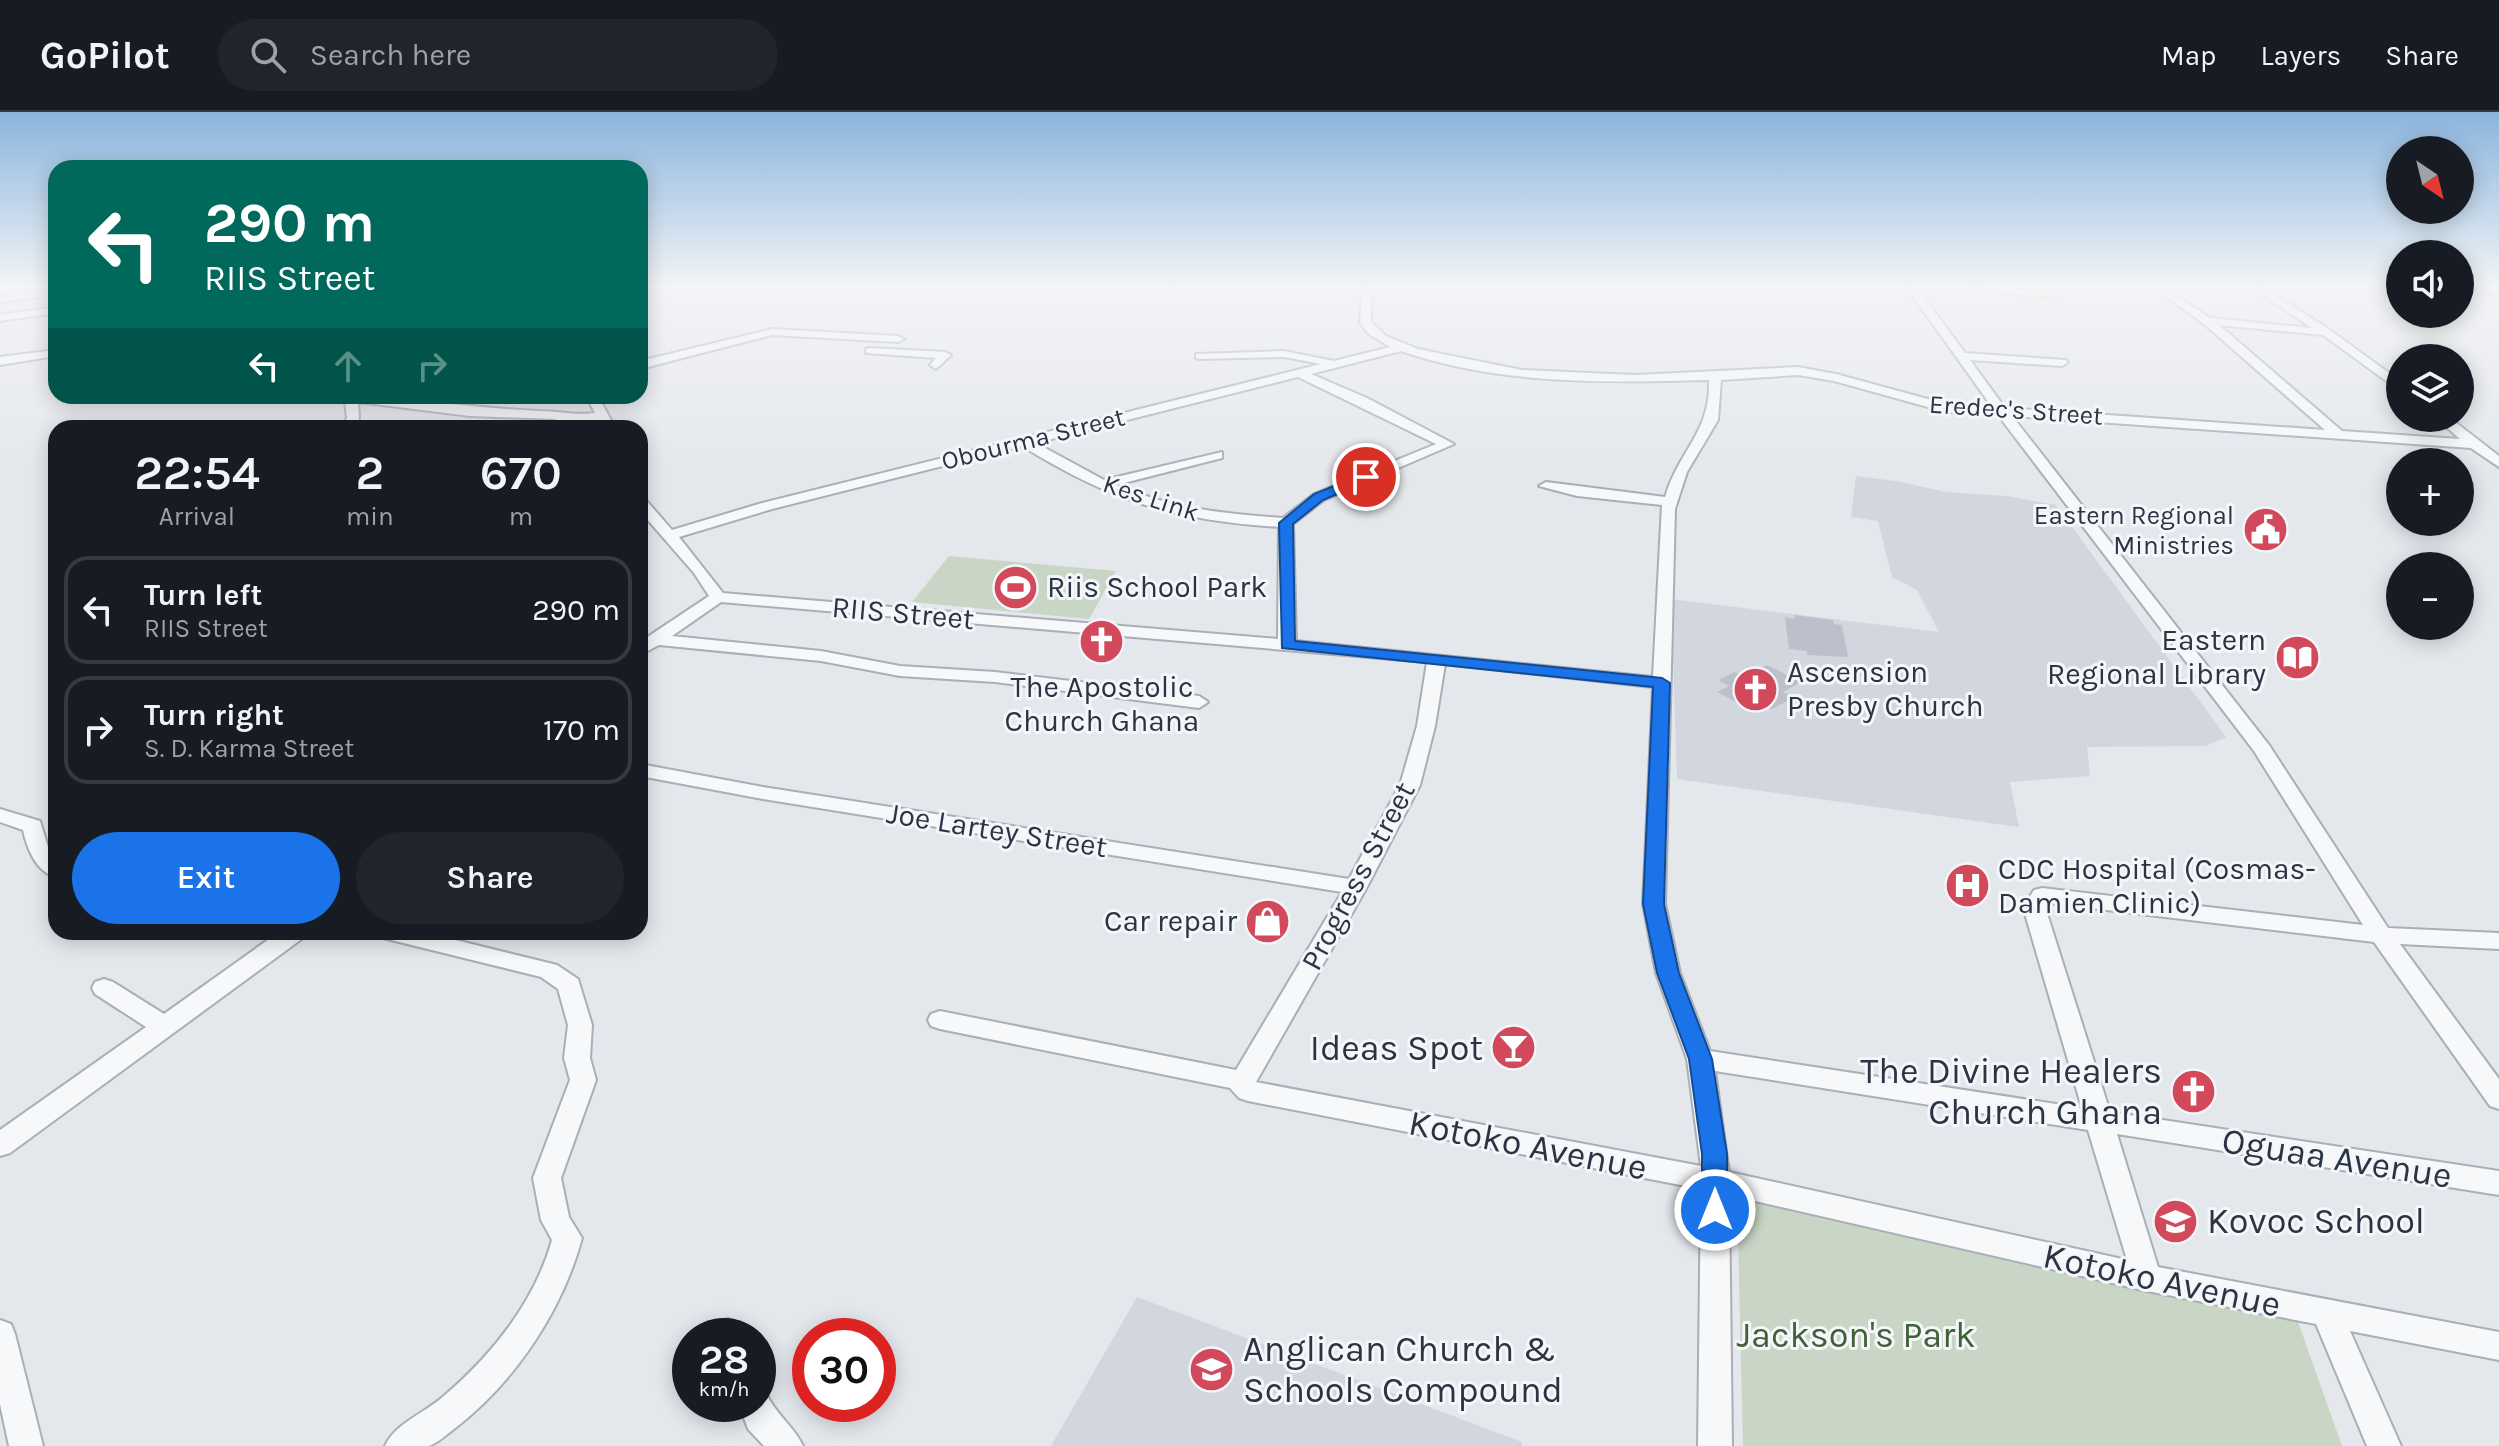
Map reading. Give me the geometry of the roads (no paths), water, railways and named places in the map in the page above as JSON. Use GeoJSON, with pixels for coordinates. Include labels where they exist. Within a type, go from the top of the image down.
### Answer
{"type":"FeatureCollection","features":[{"type":"Feature","properties":{"kind":"street"},"geometry":{"type":"LineString","coordinates":[[648,363],[699,350]]}},
{"type":"Feature","properties":{"kind":"street"},"geometry":{"type":"LineString","coordinates":[[866,350],[945,355],[936,365]]}},
{"type":"Feature","properties":{"kind":"street","name":"Obourma Street"},"geometry":{"type":"LineString","coordinates":[[667,536],[767,506],[1390,350]]}},
{"type":"Feature","properties":{"kind":"street","name":"Eredec's Street"},"geometry":{"type":"LineString","coordinates":[[1408,350],[1489,371],[1566,379],[1809,372],[1914,402],[1971,410],[2477,444]]}},
{"type":"Feature","properties":{"kind":"street"},"geometry":{"type":"LineString","coordinates":[[1957,350],[2262,749],[2381,935],[2499,1099]]}},
{"type":"Feature","properties":{"kind":"street"},"geometry":{"type":"LineString","coordinates":[[2241,350],[2337,433]]}},
{"type":"Feature","properties":{"kind":"street"},"geometry":{"type":"LineString","coordinates":[[2350,350],[2386,377]]}},
{"type":"Feature","properties":{"kind":"street"},"geometry":{"type":"LineString","coordinates":[[0,361],[48,354]]}},
{"type":"Feature","properties":{"kind":"street"},"geometry":{"type":"LineString","coordinates":[[1200,356],[1284,354],[1333,364]]}},
{"type":"Feature","properties":{"kind":"street"},"geometry":{"type":"LineString","coordinates":[[1961,356],[2062,362]]}},
{"type":"Feature","properties":{"kind":"street"},"geometry":{"type":"LineString","coordinates":[[1287,645],[1286,523],[1319,497],[1447,444],[1363,401],[1297,372]]}},
{"type":"Feature","properties":{"kind":"street"},"geometry":{"type":"LineString","coordinates":[[1715,375],[1717,405],[1709,431],[1680,471],[1670,502],[1665,565],[1654,904],[1668,973],[1700,1059],[1715,1154],[1715,1446]]}},
{"type":"Feature","properties":{"kind":"street"},"geometry":{"type":"LineString","coordinates":[[397,404],[470,412],[558,415],[571,420]]}},
{"type":"Feature","properties":{"kind":"street"},"geometry":{"type":"LineString","coordinates":[[2461,432],[2499,463]]}},
{"type":"Feature","properties":{"kind":"street","name":"Kes Link"},"geometry":{"type":"LineString","coordinates":[[1025,442],[1064,467],[1145,501],[1181,512],[1286,523]]}},
{"type":"Feature","properties":{"kind":"street"},"geometry":{"type":"LineString","coordinates":[[1105,484],[1217,455]]}},
{"type":"Feature","properties":{"kind":"street"},"geometry":{"type":"LineString","coordinates":[[1546,486],[1576,494],[1627,495],[1670,502]]}},
{"type":"Feature","properties":{"kind":"street"},"geometry":{"type":"LineString","coordinates":[[648,512],[700,570],[718,597],[648,643]]}},
{"type":"Feature","properties":{"kind":"street","name":"RIIS Street"},"geometry":{"type":"LineString","coordinates":[[718,597],[1437,658],[1662,683]]}},
{"type":"Feature","properties":{"kind":"street"},"geometry":{"type":"LineString","coordinates":[[648,644],[821,656],[900,671],[995,677],[1199,702]]}},
{"type":"Feature","properties":{"kind":"street","name":"Progress Street"},"geometry":{"type":"LineString","coordinates":[[1243,1081],[1356,887],[1410,785],[1426,726],[1437,658]]}},
{"type":"Feature","properties":{"kind":"street","name":"Joe Lartey Street"},"geometry":{"type":"LineString","coordinates":[[648,771],[763,793],[1356,887]]}},
{"type":"Feature","properties":{"kind":"street"},"geometry":{"type":"LineString","coordinates":[[0,815],[33,826],[38,849],[48,861]]}},
{"type":"Feature","properties":{"kind":"street"},"geometry":{"type":"LineString","coordinates":[[2147,1278],[2034,907],[2042,895],[2381,935],[2499,941]]}},
{"type":"Feature","properties":{"kind":"street"},"geometry":{"type":"LineString","coordinates":[[0,1145],[284,940]]}},
{"type":"Feature","properties":{"kind":"street"},"geometry":{"type":"LineString","coordinates":[[402,1446],[458,1405],[528,1327],[563,1258],[567,1238],[555,1220],[547,1178],[583,1080],[577,1058],[580,1025],[569,985],[549,971],[423,940]]}},
{"type":"Feature","properties":{"kind":"street"},"geometry":{"type":"LineString","coordinates":[[104,988],[165,1027]]}},
{"type":"Feature","properties":{"kind":"street","name":"Kotoko Avenue"},"geometry":{"type":"LineString","coordinates":[[940,1020],[1243,1081],[1241,1084],[1248,1091],[1715,1180],[2147,1278],[2328,1316],[2499,1346]]}},
{"type":"Feature","properties":{"kind":"street","name":"Oguaa Avenue"},"geometry":{"type":"LineString","coordinates":[[1700,1059],[2499,1183]]}},
{"type":"Feature","properties":{"kind":"street"},"geometry":{"type":"LineString","coordinates":[[2328,1316],[2384,1446]]}},
{"type":"Feature","properties":{"kind":"street"},"geometry":{"type":"LineString","coordinates":[[0,1334],[26,1446]]}},
{"type":"Feature","properties":{"kind":"street"},"geometry":{"type":"LineString","coordinates":[[764,1422],[786,1446]]}},
{"type":"Feature","properties":{"kind":"place","name":"Eastern Regional Ministries"},"geometry":{"type":"Point","coordinates":[2265,530]}},
{"type":"Feature","properties":{"kind":"place","name":"Riis School Park"},"geometry":{"type":"Point","coordinates":[1016,587]}},
{"type":"Feature","properties":{"kind":"place","name":"The Apostolic Church Ghana"},"geometry":{"type":"Point","coordinates":[1102,641]}},
{"type":"Feature","properties":{"kind":"place","name":"Eastern Regional Library"},"geometry":{"type":"Point","coordinates":[2297,657]}},
{"type":"Feature","properties":{"kind":"place","name":"Ascension Presby Church"},"geometry":{"type":"Point","coordinates":[1756,689]}},
{"type":"Feature","properties":{"kind":"place","name":"CDC Hospital (Cosmas- Damien Clinic)"},"geometry":{"type":"Point","coordinates":[1967,886]}},
{"type":"Feature","properties":{"kind":"place","name":"Car repair"},"geometry":{"type":"Point","coordinates":[1268,921]}},
{"type":"Feature","properties":{"kind":"place","name":"Ideas Spot"},"geometry":{"type":"Point","coordinates":[1514,1048]}},
{"type":"Feature","properties":{"kind":"place","name":"The Divine Healers Church Ghana"},"geometry":{"type":"Point","coordinates":[2193,1092]}},
{"type":"Feature","properties":{"kind":"place","name":"Kovoc School"},"geometry":{"type":"Point","coordinates":[2176,1221]}},
{"type":"Feature","properties":{"kind":"place","name":"Anglican Church & Schools Compound"},"geometry":{"type":"Point","coordinates":[1212,1370]}},
{"type":"Feature","properties":{"kind":"park label","name":"Jackson's Park"},"geometry":{"type":"Point","coordinates":[1856,1335]}}]}
